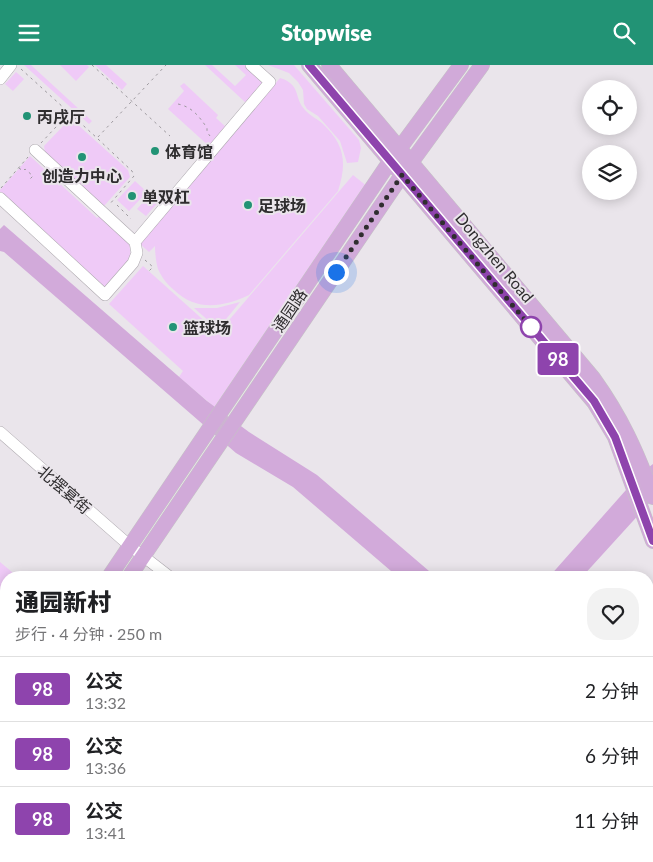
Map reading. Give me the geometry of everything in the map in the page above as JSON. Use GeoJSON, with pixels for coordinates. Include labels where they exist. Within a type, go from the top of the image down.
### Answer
{"type":"FeatureCollection","features":[{"type":"Feature","properties":{"kind":"main road","name":"Dongzhen Road"},"geometry":{"type":"LineString","coordinates":[[309,65],[594,401],[615,437],[653,541]]}},
{"type":"Feature","properties":{"kind":"main road","name":"Dongzhen Road"},"geometry":{"type":"LineString","coordinates":[[329,65],[593,378],[625,428],[653,497]]}},
{"type":"Feature","properties":{"kind":"main road","name":"通园路"},"geometry":{"type":"LineString","coordinates":[[113,571],[390,160],[461,65]]}},
{"type":"Feature","properties":{"kind":"main road","name":"通园路"},"geometry":{"type":"LineString","coordinates":[[133,571],[402,175],[482,65]]}},
{"type":"Feature","properties":{"kind":"street"},"geometry":{"type":"LineString","coordinates":[[0,79],[11,65]]}},
{"type":"Feature","properties":{"kind":"street"},"geometry":{"type":"LineString","coordinates":[[0,198],[105,295],[133,263],[136,247],[270,82],[251,65]]}},
{"type":"Feature","properties":{"kind":"street"},"geometry":{"type":"LineString","coordinates":[[35,150],[103,213],[136,247]]}},
{"type":"Feature","properties":{"kind":"street","name":"北摆宴街"},"geometry":{"type":"LineString","coordinates":[[0,432],[130,546],[163,571]]}},
{"type":"Feature","properties":{"kind":"path"},"geometry":{"type":"LineString","coordinates":[[17,65],[132,171],[134,176],[103,213]]}},
{"type":"Feature","properties":{"kind":"path"},"geometry":{"type":"LineString","coordinates":[[92,65],[170,136]]}},
{"type":"Feature","properties":{"kind":"path"},"geometry":{"type":"LineString","coordinates":[[97,138],[166,65]]}},
{"type":"Feature","properties":{"kind":"path"},"geometry":{"type":"LineString","coordinates":[[178,104],[192,109],[207,128],[209,135],[218,144]]}},
{"type":"Feature","properties":{"kind":"path"},"geometry":{"type":"LineString","coordinates":[[0,188],[70,113]]}},
{"type":"Feature","properties":{"kind":"path"},"geometry":{"type":"LineString","coordinates":[[19,167],[23,171],[25,169],[33,176],[30,179]]}},
{"type":"Feature","properties":{"kind":"path"},"geometry":{"type":"LineString","coordinates":[[116,205],[131,219]]}},
{"type":"Feature","properties":{"kind":"path"},"geometry":{"type":"LineString","coordinates":[[136,247],[152,267],[149,271]]}},
{"type":"Feature","properties":{"kind":"shaded area"},"geometry":{"type":"Polygon","coordinates":[[[24,65],[31,65],[92,121],[89,124],[24,65]]]}},
{"type":"Feature","properties":{"kind":"shaded area"},"geometry":{"type":"Polygon","coordinates":[[[60,65],[87,65],[89,67],[76,81],[60,65]]]}},
{"type":"Feature","properties":{"kind":"shaded area"},"geometry":{"type":"Polygon","coordinates":[[[95,65],[106,65],[127,84],[122,90],[95,65]]]}},
{"type":"Feature","properties":{"kind":"shaded area"},"geometry":{"type":"Polygon","coordinates":[[[205,65],[212,65],[235,86],[246,75],[235,65],[246,65],[265,82],[246,103],[205,65]]]}},
{"type":"Feature","properties":{"kind":"shaded area"},"geometry":{"type":"Polygon","coordinates":[[[268,65],[294,65],[359,140],[361,148],[358,162],[347,163],[340,141],[318,116],[307,109],[304,104],[303,90],[298,82],[289,73],[268,65]]]}},
{"type":"Feature","properties":{"kind":"shaded area"},"geometry":{"type":"Polygon","coordinates":[[[16,72],[24,79],[13,91],[5,84],[16,72]]]}},
{"type":"Feature","properties":{"kind":"shaded area"},"geometry":{"type":"Polygon","coordinates":[[[280,78],[292,84],[305,110],[323,124],[336,139],[340,147],[343,163],[343,172],[338,191],[249,295],[220,304],[210,305],[192,302],[174,290],[163,278],[157,266],[155,246],[149,252],[140,244],[280,78]]]}},
{"type":"Feature","properties":{"kind":"shaded area"},"geometry":{"type":"Polygon","coordinates":[[[184,83],[218,115],[216,118],[227,128],[210,147],[168,109],[184,91],[180,86],[184,83]]]}},
{"type":"Feature","properties":{"kind":"shaded area","name":"创造力中心"},"geometry":{"type":"Polygon","coordinates":[[[67,122],[77,124],[128,170],[130,177],[104,206],[45,152],[44,146],[67,122]]]}},
{"type":"Feature","properties":{"kind":"shaded area"},"geometry":{"type":"Polygon","coordinates":[[[30,156],[97,218],[102,214],[129,238],[131,262],[104,292],[0,197],[0,190],[30,156]]]}},
{"type":"Feature","properties":{"kind":"shaded area"},"geometry":{"type":"Polygon","coordinates":[[[353,175],[368,187],[217,409],[179,377],[183,371],[109,304],[143,266],[218,333],[353,175]]]}},
{"type":"Feature","properties":{"kind":"shaded area","name":"单双杠"},"geometry":{"type":"Polygon","coordinates":[[[135,181],[147,192],[129,211],[117,200],[135,181]]]}},
{"type":"Feature","properties":{"kind":"shaded area"},"geometry":{"type":"Polygon","coordinates":[[[153,191],[162,198],[146,216],[137,209],[153,191]]]}},
{"type":"Feature","properties":{"kind":"shaded area"},"geometry":{"type":"Polygon","coordinates":[[[4,225],[207,401],[249,432],[317,475],[429,571],[391,571],[293,487],[236,453],[4,252],[0,251],[0,229],[4,225]]]}},
{"type":"Feature","properties":{"kind":"shaded area"},"geometry":{"type":"Polygon","coordinates":[[[240,302],[218,329],[194,308],[217,308],[240,302]]]}},
{"type":"Feature","properties":{"kind":"shaded area"},"geometry":{"type":"Polygon","coordinates":[[[653,464],[653,499],[587,571],[554,571],[641,473],[653,464]]]}},
{"type":"Feature","properties":{"kind":"shaded area"},"geometry":{"type":"Polygon","coordinates":[[[0,562],[11,571],[0,571],[0,562]]]}},
{"type":"Feature","properties":{"kind":"bus line","name":"98"},"geometry":{"type":"LineString","coordinates":[[309,65],[594,401],[615,437],[653,541]]}},
{"type":"Feature","properties":{"kind":"place","name":"丙戌厅"},"geometry":{"type":"Point","coordinates":[27,116]}},
{"type":"Feature","properties":{"kind":"place","name":"体育馆"},"geometry":{"type":"Point","coordinates":[155,151]}},
{"type":"Feature","properties":{"kind":"place","name":"创造力中心"},"geometry":{"type":"Point","coordinates":[82,157]}},
{"type":"Feature","properties":{"kind":"place","name":"单双杠"},"geometry":{"type":"Point","coordinates":[132,196]}},
{"type":"Feature","properties":{"kind":"place","name":"足球场"},"geometry":{"type":"Point","coordinates":[248,205]}},
{"type":"Feature","properties":{"kind":"place","name":"篮球场"},"geometry":{"type":"Point","coordinates":[173,327]}},
{"type":"Feature","properties":{"kind":"route"},"geometry":{"type":"LineString","coordinates":[[336,272],[402,175],[531,327]]}}]}
